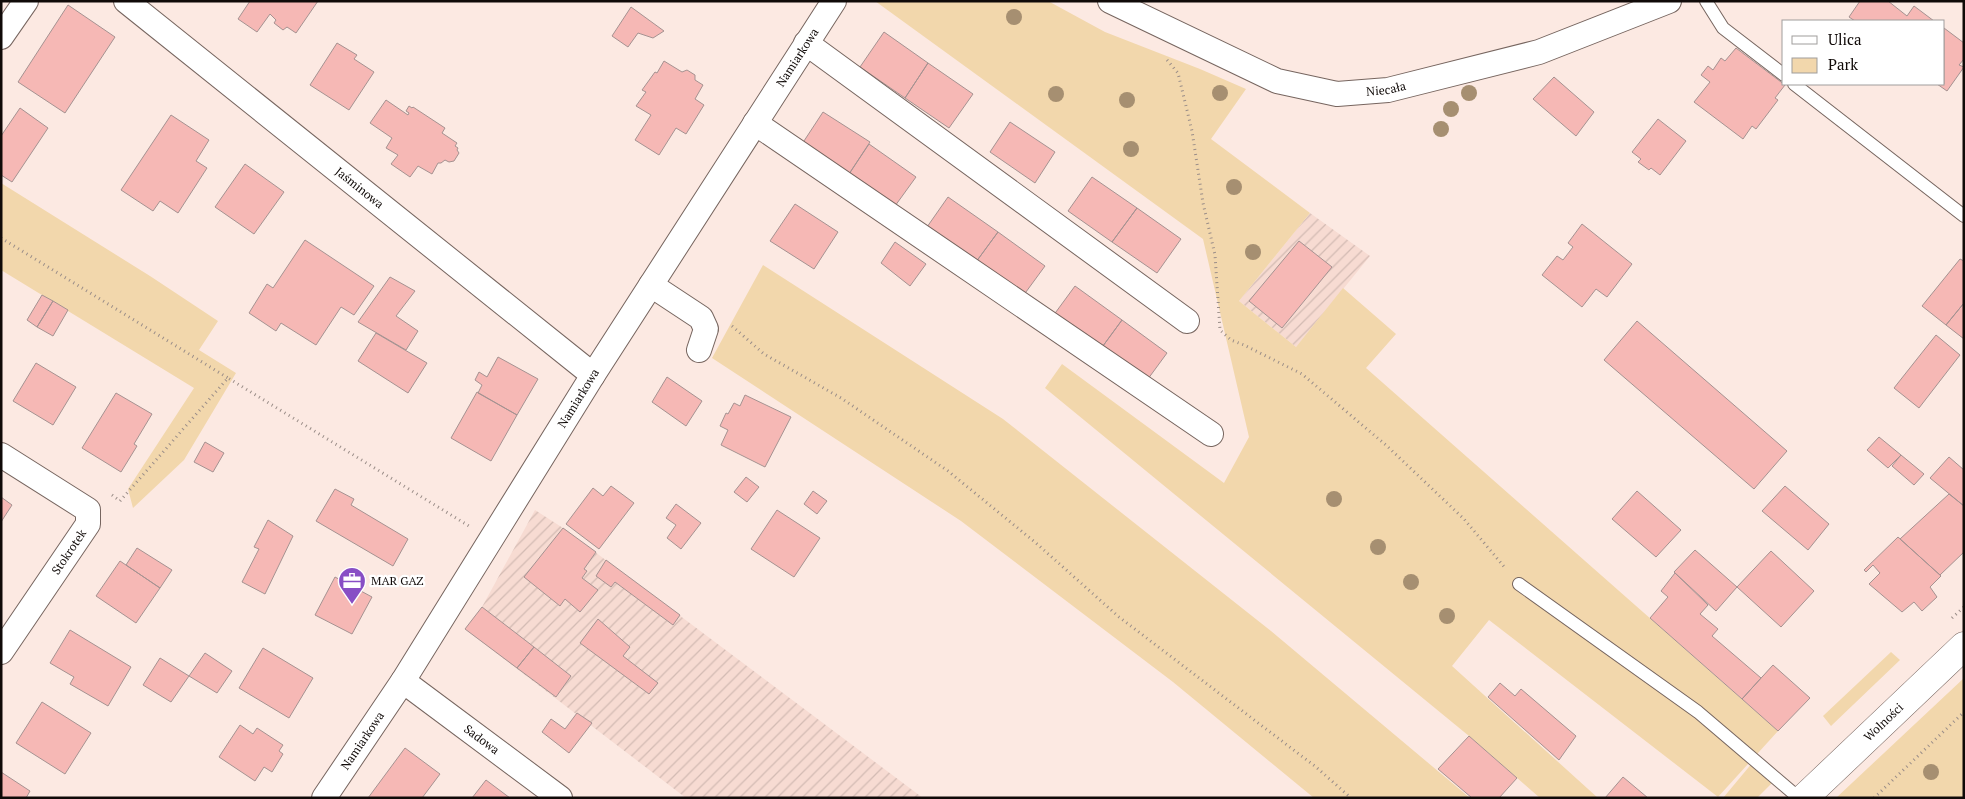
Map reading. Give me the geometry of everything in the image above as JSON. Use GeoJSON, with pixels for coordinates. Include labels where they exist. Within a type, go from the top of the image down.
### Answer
{"type":"FeatureCollection","features":[{"type":"Feature","properties":{"kind":"street"},"geometry":{"type":"LineString","coordinates":[[1,37],[26,1]]}},
{"type":"Feature","properties":{"kind":"street","name":"Jaśminowa"},"geometry":{"type":"LineString","coordinates":[[126,1],[592,375]]}},
{"type":"Feature","properties":{"kind":"street","name":"Namiarkowa"},"geometry":{"type":"LineString","coordinates":[[324,798],[403,681],[592,375],[834,1]]}},
{"type":"Feature","properties":{"kind":"street","name":"Niecała"},"geometry":{"type":"LineString","coordinates":[[1110,1],[1276,81],[1337,94],[1388,90],[1539,52],[1670,1]]}},
{"type":"Feature","properties":{"kind":"street"},"geometry":{"type":"LineString","coordinates":[[806,43],[1186,321]]}},
{"type":"Feature","properties":{"kind":"street"},"geometry":{"type":"LineString","coordinates":[[754,122],[1211,434]]}},
{"type":"Feature","properties":{"kind":"street"},"geometry":{"type":"LineString","coordinates":[[651,286],[701,318],[706,329],[699,350]]}},
{"type":"Feature","properties":{"kind":"street","name":"Stokrotek"},"geometry":{"type":"LineString","coordinates":[[1,455],[88,510],[88,524],[1,652]]}},
{"type":"Feature","properties":{"kind":"street","name":"Wolności"},"geometry":{"type":"LineString","coordinates":[[1804,798],[1964,646]]}},
{"type":"Feature","properties":{"kind":"street","name":"Sadowa"},"geometry":{"type":"LineString","coordinates":[[403,681],[560,798]]}},
{"type":"Feature","properties":{"kind":"lane"},"geometry":{"type":"LineString","coordinates":[[1706,1],[1723,28],[1782,74]]}},
{"type":"Feature","properties":{"kind":"lane"},"geometry":{"type":"LineString","coordinates":[[1795,85],[1964,216]]}},
{"type":"Feature","properties":{"kind":"lane"},"geometry":{"type":"LineString","coordinates":[[1519,584],[1698,712],[1799,798]]}},
{"type":"Feature","properties":{"kind":"path"},"geometry":{"type":"LineString","coordinates":[[1166,59],[1178,73],[1192,131],[1203,202],[1215,255],[1220,330],[1231,340],[1302,374],[1338,404],[1387,446],[1464,520],[1519,584]]}},
{"type":"Feature","properties":{"kind":"path"},"geometry":{"type":"LineString","coordinates":[[1,238],[471,528]]}},
{"type":"Feature","properties":{"kind":"path"},"geometry":{"type":"LineString","coordinates":[[731,325],[764,354],[841,398],[948,471],[1036,543],[1119,617],[1316,767],[1351,798]]}},
{"type":"Feature","properties":{"kind":"path"},"geometry":{"type":"LineString","coordinates":[[104,491],[120,501],[228,378]]}},
{"type":"Feature","properties":{"kind":"path"},"geometry":{"type":"LineString","coordinates":[[1874,798],[1964,712]]}},
{"type":"Feature","properties":{"kind":"shaded area"},"geometry":{"type":"Polygon","coordinates":[[[1310,213],[1370,256],[1296,347],[1239,301],[1310,213]]]}},
{"type":"Feature","properties":{"kind":"shaded area"},"geometry":{"type":"Polygon","coordinates":[[[535,510],[563,528],[923,798],[686,798],[465,629],[482,607],[535,510]]]}},
{"type":"Feature","properties":{"kind":"green space"},"geometry":{"type":"Polygon","coordinates":[[[875,1],[1048,1],[1105,32],[1246,89],[1211,139],[1310,213],[1239,301],[1296,347],[1343,288],[1396,334],[1366,368],[1778,731],[1718,797],[1489,620],[1452,666],[1598,798],[1540,798],[1469,736],[1045,388],[1062,364],[1224,483],[1249,437],[1203,239],[875,1]]]}},
{"type":"Feature","properties":{"kind":"green space"},"geometry":{"type":"Polygon","coordinates":[[[1,183],[218,321],[199,350],[236,373],[184,460],[133,508],[128,489],[194,388],[1,270],[1,183]]]}},
{"type":"Feature","properties":{"kind":"green space"},"geometry":{"type":"Polygon","coordinates":[[[763,265],[1003,419],[1271,631],[1470,798],[1314,798],[1173,682],[961,521],[712,358],[763,265]]]}},
{"type":"Feature","properties":{"kind":"green space"},"geometry":{"type":"Polygon","coordinates":[[[1891,652],[1900,660],[1831,726],[1823,716],[1891,652]]]}},
{"type":"Feature","properties":{"kind":"green space"},"geometry":{"type":"Polygon","coordinates":[[[1964,678],[1964,798],[1836,798],[1964,678]]]}},
{"type":"Feature","properties":{"kind":"green space"},"geometry":{"type":"Polygon","coordinates":[[[1753,762],[1773,782],[1757,798],[1723,798],[1753,762]]]}},
{"type":"Feature","properties":{"kind":"building"},"geometry":{"type":"Polygon","coordinates":[[[250,1],[318,1],[296,33],[287,27],[283,30],[274,23],[276,20],[270,14],[257,32],[238,19],[250,1]]]}},
{"type":"Feature","properties":{"kind":"building"},"geometry":{"type":"Polygon","coordinates":[[[1860,1],[1888,1],[1907,16],[1914,6],[1933,20],[1854,20],[1849,17],[1860,1]]]}},
{"type":"Feature","properties":{"kind":"building"},"geometry":{"type":"Polygon","coordinates":[[[68,5],[115,37],[65,113],[18,82],[68,5]]]}},
{"type":"Feature","properties":{"kind":"building"},"geometry":{"type":"Polygon","coordinates":[[[631,7],[664,31],[653,38],[638,33],[628,47],[612,36],[631,7]]]}},
{"type":"Feature","properties":{"kind":"building"},"geometry":{"type":"Polygon","coordinates":[[[1945,29],[1964,43],[1964,59],[1959,65],[1964,67],[1947,91],[1938,85],[1945,85],[1945,29]]]}},
{"type":"Feature","properties":{"kind":"building"},"geometry":{"type":"Polygon","coordinates":[[[884,32],[928,63],[905,98],[860,67],[884,32]]]}},
{"type":"Feature","properties":{"kind":"building"},"geometry":{"type":"Polygon","coordinates":[[[337,43],[357,55],[354,59],[374,72],[349,110],[310,85],[337,43]]]}},
{"type":"Feature","properties":{"kind":"building"},"geometry":{"type":"Polygon","coordinates":[[[1736,48],[1782,83],[1782,85],[1785,85],[1775,98],[1778,100],[1756,129],[1752,126],[1743,139],[1694,102],[1710,82],[1701,75],[1708,66],[1713,70],[1721,58],[1725,61],[1736,48]]]}},
{"type":"Feature","properties":{"kind":"building"},"geometry":{"type":"Polygon","coordinates":[[[664,61],[682,72],[687,70],[695,75],[695,80],[703,85],[695,99],[704,105],[686,134],[676,128],[659,155],[635,140],[651,115],[636,106],[646,92],[642,90],[655,72],[657,73],[664,61]]]}},
{"type":"Feature","properties":{"kind":"building"},"geometry":{"type":"Polygon","coordinates":[[[928,63],[973,94],[949,128],[905,98],[928,63]]]}},
{"type":"Feature","properties":{"kind":"building"},"geometry":{"type":"Polygon","coordinates":[[[1554,77],[1594,112],[1576,136],[1533,99],[1554,77]]]}},
{"type":"Feature","properties":{"kind":"building"},"geometry":{"type":"Polygon","coordinates":[[[386,100],[408,115],[409,113],[406,111],[409,106],[413,107],[445,128],[442,133],[457,143],[455,146],[458,148],[459,153],[454,161],[449,162],[445,160],[438,163],[432,174],[418,166],[410,177],[391,164],[398,155],[386,148],[392,138],[370,123],[386,100]]]}},
{"type":"Feature","properties":{"kind":"building"},"geometry":{"type":"Polygon","coordinates":[[[20,108],[48,128],[12,182],[1,175],[1,136],[20,108]]]}},
{"type":"Feature","properties":{"kind":"building"},"geometry":{"type":"Polygon","coordinates":[[[823,112],[870,142],[849,174],[802,144],[823,112]]]}},
{"type":"Feature","properties":{"kind":"building"},"geometry":{"type":"Polygon","coordinates":[[[171,115],[209,140],[196,161],[207,168],[178,213],[160,201],[153,211],[121,190],[171,115]]]}},
{"type":"Feature","properties":{"kind":"building"},"geometry":{"type":"Polygon","coordinates":[[[1658,119],[1686,141],[1660,175],[1638,162],[1641,159],[1632,152],[1658,119]]]}},
{"type":"Feature","properties":{"kind":"building"},"geometry":{"type":"Polygon","coordinates":[[[1010,122],[1055,152],[1035,183],[990,152],[1010,122]]]}},
{"type":"Feature","properties":{"kind":"building"},"geometry":{"type":"Polygon","coordinates":[[[869,144],[916,177],[895,206],[849,174],[869,144]]]}},
{"type":"Feature","properties":{"kind":"building"},"geometry":{"type":"Polygon","coordinates":[[[245,164],[284,192],[254,234],[215,207],[245,164]]]}},
{"type":"Feature","properties":{"kind":"building"},"geometry":{"type":"Polygon","coordinates":[[[1092,177],[1137,208],[1112,242],[1068,211],[1092,177]]]}},
{"type":"Feature","properties":{"kind":"building"},"geometry":{"type":"Polygon","coordinates":[[[948,197],[998,232],[976,262],[927,227],[948,197]]]}},
{"type":"Feature","properties":{"kind":"building"},"geometry":{"type":"Polygon","coordinates":[[[795,204],[838,232],[814,269],[770,241],[795,204]]]}},
{"type":"Feature","properties":{"kind":"building"},"geometry":{"type":"Polygon","coordinates":[[[1137,208],[1181,239],[1157,273],[1112,242],[1137,208]]]}},
{"type":"Feature","properties":{"kind":"building"},"geometry":{"type":"Polygon","coordinates":[[[1582,224],[1632,264],[1607,297],[1596,289],[1582,307],[1542,275],[1557,256],[1563,260],[1573,247],[1568,243],[1582,224]]]}},
{"type":"Feature","properties":{"kind":"building"},"geometry":{"type":"Polygon","coordinates":[[[998,232],[1045,266],[1023,296],[976,262],[998,232]]]}},
{"type":"Feature","properties":{"kind":"building"},"geometry":{"type":"Polygon","coordinates":[[[305,240],[374,286],[354,315],[341,307],[316,345],[281,323],[276,331],[249,313],[267,284],[273,288],[305,240]]]}},
{"type":"Feature","properties":{"kind":"building"},"geometry":{"type":"Polygon","coordinates":[[[1299,241],[1332,267],[1282,328],[1249,301],[1299,241]]]}},
{"type":"Feature","properties":{"kind":"building"},"geometry":{"type":"Polygon","coordinates":[[[895,242],[926,264],[910,286],[881,263],[895,242]]]}},
{"type":"Feature","properties":{"kind":"building"},"geometry":{"type":"Polygon","coordinates":[[[1960,259],[1964,261],[1964,303],[1946,325],[1922,306],[1960,259]]]}},
{"type":"Feature","properties":{"kind":"building"},"geometry":{"type":"Polygon","coordinates":[[[390,277],[415,291],[396,316],[418,331],[406,350],[358,322],[390,277]]]}},
{"type":"Feature","properties":{"kind":"building"},"geometry":{"type":"Polygon","coordinates":[[[1075,286],[1122,320],[1100,350],[1053,316],[1075,286]]]}},
{"type":"Feature","properties":{"kind":"building"},"geometry":{"type":"Polygon","coordinates":[[[42,295],[53,301],[37,327],[27,320],[42,295]]]}},
{"type":"Feature","properties":{"kind":"building"},"geometry":{"type":"Polygon","coordinates":[[[53,301],[68,310],[53,336],[37,327],[53,301]]]}},
{"type":"Feature","properties":{"kind":"building"},"geometry":{"type":"Polygon","coordinates":[[[1964,303],[1964,339],[1946,325],[1964,303]]]}},
{"type":"Feature","properties":{"kind":"building"},"geometry":{"type":"Polygon","coordinates":[[[1122,320],[1167,353],[1145,383],[1100,350],[1122,320]]]}},
{"type":"Feature","properties":{"kind":"building"},"geometry":{"type":"Polygon","coordinates":[[[1637,321],[1787,451],[1754,489],[1604,360],[1637,321]]]}},
{"type":"Feature","properties":{"kind":"building"},"geometry":{"type":"Polygon","coordinates":[[[376,333],[427,363],[408,393],[358,361],[376,333]]]}},
{"type":"Feature","properties":{"kind":"building"},"geometry":{"type":"Polygon","coordinates":[[[1936,335],[1960,355],[1919,408],[1894,388],[1936,335]]]}},
{"type":"Feature","properties":{"kind":"building"},"geometry":{"type":"Polygon","coordinates":[[[498,357],[538,379],[517,415],[478,393],[482,385],[475,380],[479,372],[487,377],[498,357]]]}},
{"type":"Feature","properties":{"kind":"building"},"geometry":{"type":"Polygon","coordinates":[[[36,363],[76,387],[53,425],[13,401],[36,363]]]}},
{"type":"Feature","properties":{"kind":"building"},"geometry":{"type":"Polygon","coordinates":[[[667,377],[702,401],[686,426],[652,402],[667,377]]]}},
{"type":"Feature","properties":{"kind":"building"},"geometry":{"type":"Polygon","coordinates":[[[477,392],[517,415],[491,461],[451,438],[477,392]]]}},
{"type":"Feature","properties":{"kind":"building"},"geometry":{"type":"Polygon","coordinates":[[[116,393],[152,414],[134,444],[137,446],[121,472],[82,448],[116,393]]]}},
{"type":"Feature","properties":{"kind":"building"},"geometry":{"type":"Polygon","coordinates":[[[745,395],[791,417],[765,467],[721,445],[728,430],[720,426],[726,413],[728,414],[734,403],[740,406],[745,395]]]}},
{"type":"Feature","properties":{"kind":"building"},"geometry":{"type":"Polygon","coordinates":[[[1879,437],[1901,455],[1888,468],[1867,450],[1879,437]]]}},
{"type":"Feature","properties":{"kind":"building"},"geometry":{"type":"Polygon","coordinates":[[[205,442],[224,453],[213,472],[194,462],[205,442]]]}},
{"type":"Feature","properties":{"kind":"building"},"geometry":{"type":"Polygon","coordinates":[[[1901,455],[1924,474],[1914,485],[1892,466],[1901,455]]]}},
{"type":"Feature","properties":{"kind":"building"},"geometry":{"type":"Polygon","coordinates":[[[1949,457],[1964,470],[1964,506],[1930,478],[1949,457]]]}},
{"type":"Feature","properties":{"kind":"building"},"geometry":{"type":"Polygon","coordinates":[[[746,477],[759,487],[747,502],[734,492],[746,477]]]}},
{"type":"Feature","properties":{"kind":"building"},"geometry":{"type":"Polygon","coordinates":[[[611,486],[634,503],[599,549],[566,524],[593,488],[603,496],[611,486]]]}},
{"type":"Feature","properties":{"kind":"building"},"geometry":{"type":"Polygon","coordinates":[[[1785,486],[1829,524],[1808,550],[1762,511],[1785,486]]]}},
{"type":"Feature","properties":{"kind":"building"},"geometry":{"type":"Polygon","coordinates":[[[335,489],[354,499],[351,505],[408,539],[393,566],[316,521],[335,489]]]}},
{"type":"Feature","properties":{"kind":"building"},"geometry":{"type":"Polygon","coordinates":[[[813,491],[827,501],[817,514],[804,504],[813,491]]]}},
{"type":"Feature","properties":{"kind":"building"},"geometry":{"type":"Polygon","coordinates":[[[1637,491],[1681,530],[1656,557],[1612,519],[1637,491]]]}},
{"type":"Feature","properties":{"kind":"building"},"geometry":{"type":"Polygon","coordinates":[[[1949,494],[1964,506],[1964,552],[1940,575],[1900,539],[1949,494]]]}},
{"type":"Feature","properties":{"kind":"building"},"geometry":{"type":"Polygon","coordinates":[[[1,497],[12,505],[1,522],[1,497]]]}},
{"type":"Feature","properties":{"kind":"building"},"geometry":{"type":"Polygon","coordinates":[[[676,504],[701,523],[681,549],[667,538],[676,525],[666,518],[676,504]]]}},
{"type":"Feature","properties":{"kind":"building"},"geometry":{"type":"Polygon","coordinates":[[[777,510],[820,538],[794,577],[751,549],[777,510]]]}},
{"type":"Feature","properties":{"kind":"building"},"geometry":{"type":"Polygon","coordinates":[[[268,520],[293,536],[265,594],[242,582],[259,549],[254,547],[268,520]]]}},
{"type":"Feature","properties":{"kind":"building"},"geometry":{"type":"Polygon","coordinates":[[[563,528],[596,552],[584,569],[587,571],[582,578],[598,590],[580,612],[565,599],[560,606],[524,577],[563,528]]]}},
{"type":"Feature","properties":{"kind":"building"},"geometry":{"type":"Polygon","coordinates":[[[1898,537],[1941,576],[1930,587],[1937,597],[1922,611],[1914,602],[1902,612],[1869,584],[1880,573],[1873,565],[1866,572],[1864,570],[1898,537]]]}},
{"type":"Feature","properties":{"kind":"building"},"geometry":{"type":"Polygon","coordinates":[[[137,548],[172,570],[160,588],[126,565],[137,548]]]}},
{"type":"Feature","properties":{"kind":"building"},"geometry":{"type":"Polygon","coordinates":[[[1695,550],[1737,587],[1716,611],[1674,572],[1695,550]]]}},
{"type":"Feature","properties":{"kind":"building"},"geometry":{"type":"Polygon","coordinates":[[[1771,551],[1814,591],[1781,627],[1737,587],[1771,551]]]}},
{"type":"Feature","properties":{"kind":"building"},"geometry":{"type":"Polygon","coordinates":[[[606,560],[680,615],[673,625],[615,582],[611,587],[596,576],[606,560]]]}},
{"type":"Feature","properties":{"kind":"building"},"geometry":{"type":"Polygon","coordinates":[[[120,561],[160,588],[136,623],[96,596],[120,561]]]}},
{"type":"Feature","properties":{"kind":"building"},"geometry":{"type":"Polygon","coordinates":[[[1675,573],[1708,605],[1700,614],[1718,629],[1712,636],[1761,678],[1742,699],[1650,618],[1668,597],[1661,591],[1675,573]]]}},
{"type":"Feature","properties":{"kind":"building"},"geometry":{"type":"Polygon","coordinates":[[[335,577],[372,597],[352,634],[315,615],[335,577]]]}},
{"type":"Feature","properties":{"kind":"building"},"geometry":{"type":"Polygon","coordinates":[[[482,607],[534,647],[517,668],[465,629],[482,607]]]}},
{"type":"Feature","properties":{"kind":"building"},"geometry":{"type":"Polygon","coordinates":[[[598,619],[630,647],[623,656],[658,683],[649,694],[580,643],[598,619]]]}},
{"type":"Feature","properties":{"kind":"building"},"geometry":{"type":"Polygon","coordinates":[[[70,630],[131,667],[108,706],[70,684],[74,677],[50,663],[70,630]]]}},
{"type":"Feature","properties":{"kind":"building"},"geometry":{"type":"Polygon","coordinates":[[[534,647],[571,676],[556,697],[517,668],[534,647]]]}},
{"type":"Feature","properties":{"kind":"building"},"geometry":{"type":"Polygon","coordinates":[[[263,648],[313,678],[289,718],[239,688],[263,648]]]}},
{"type":"Feature","properties":{"kind":"building"},"geometry":{"type":"Polygon","coordinates":[[[205,653],[232,671],[217,693],[189,676],[205,653]]]}},
{"type":"Feature","properties":{"kind":"building"},"geometry":{"type":"Polygon","coordinates":[[[160,658],[189,676],[171,702],[143,685],[160,658]]]}},
{"type":"Feature","properties":{"kind":"building"},"geometry":{"type":"Polygon","coordinates":[[[1773,665],[1810,698],[1778,731],[1742,699],[1773,665]]]}},
{"type":"Feature","properties":{"kind":"building"},"geometry":{"type":"Polygon","coordinates":[[[1500,683],[1515,696],[1521,689],[1576,736],[1559,760],[1488,697],[1500,683]]]}},
{"type":"Feature","properties":{"kind":"building"},"geometry":{"type":"Polygon","coordinates":[[[42,702],[91,733],[65,774],[16,743],[42,702]]]}},
{"type":"Feature","properties":{"kind":"building"},"geometry":{"type":"Polygon","coordinates":[[[577,713],[592,723],[569,753],[542,732],[551,719],[565,729],[577,713]]]}},
{"type":"Feature","properties":{"kind":"building"},"geometry":{"type":"Polygon","coordinates":[[[240,725],[253,734],[257,728],[283,745],[279,751],[283,754],[272,772],[264,767],[255,781],[219,757],[240,725]]]}},
{"type":"Feature","properties":{"kind":"building"},"geometry":{"type":"Polygon","coordinates":[[[1469,736],[1517,778],[1499,798],[1472,798],[1438,769],[1469,736]]]}},
{"type":"Feature","properties":{"kind":"building"},"geometry":{"type":"Polygon","coordinates":[[[405,748],[440,774],[422,798],[368,798],[405,748]]]}},
{"type":"Feature","properties":{"kind":"building"},"geometry":{"type":"Polygon","coordinates":[[[1,772],[30,791],[26,798],[1,798],[1,772]]]}},
{"type":"Feature","properties":{"kind":"building"},"geometry":{"type":"Polygon","coordinates":[[[1623,777],[1648,798],[1605,798],[1623,777]]]}},
{"type":"Feature","properties":{"kind":"building"},"geometry":{"type":"Polygon","coordinates":[[[486,780],[510,798],[472,798],[486,780]]]}},
{"type":"Feature","properties":{"kind":"place","name":"MAR GAZ"},"geometry":{"type":"Point","coordinates":[352,605]}}]}
